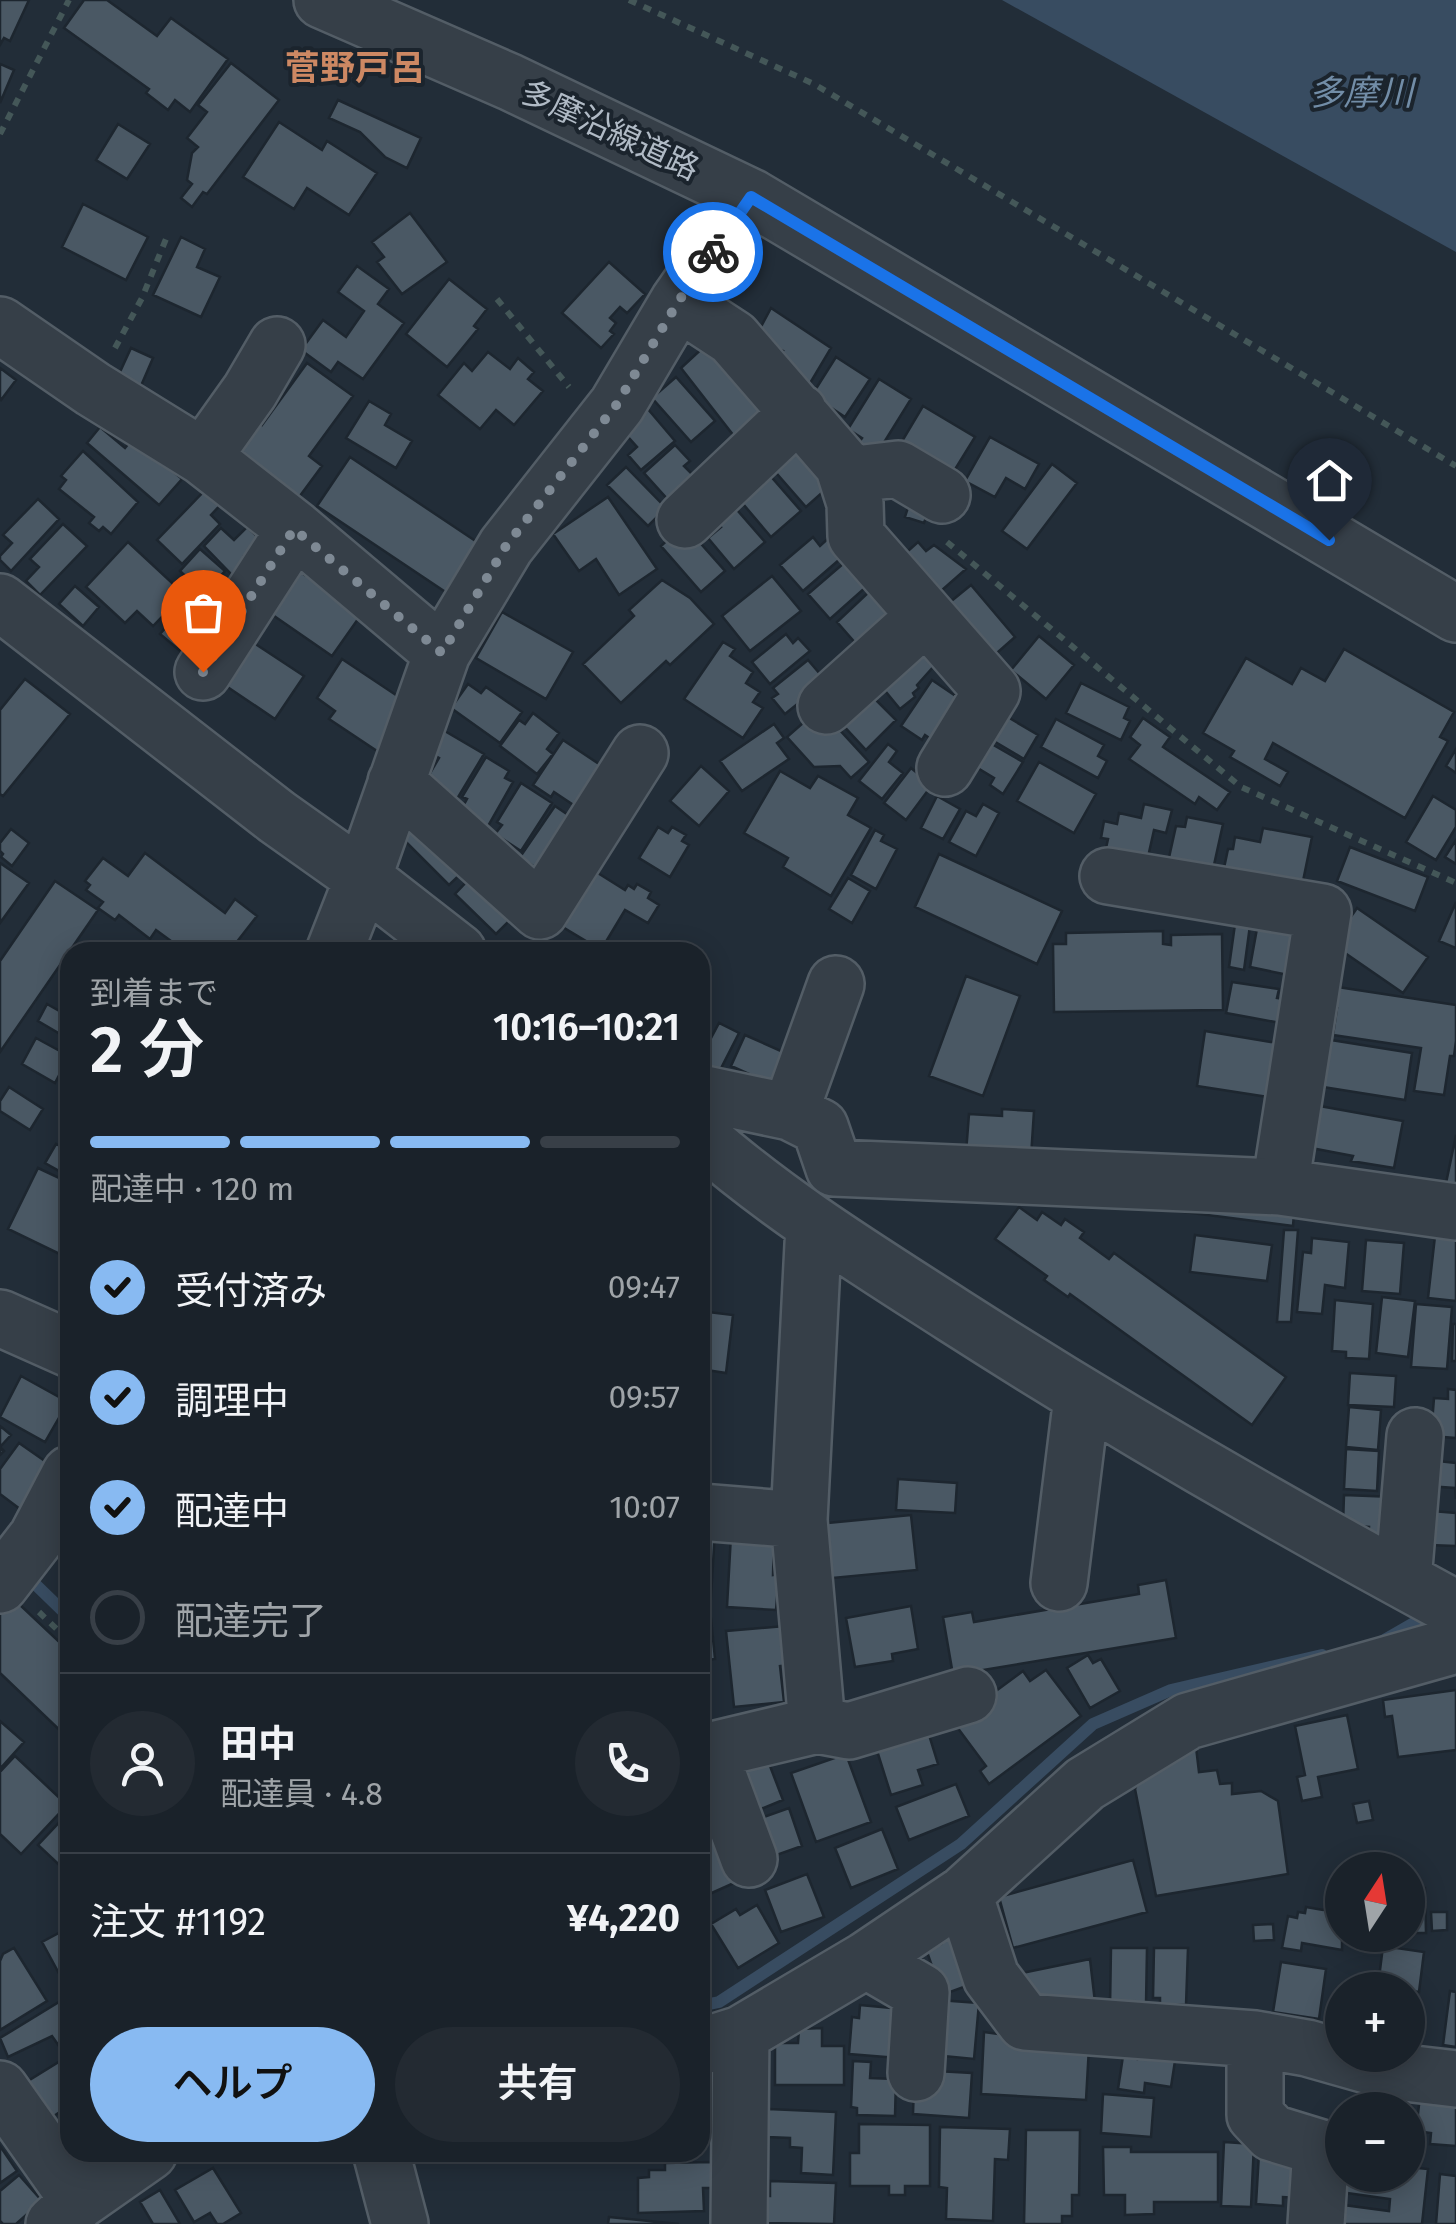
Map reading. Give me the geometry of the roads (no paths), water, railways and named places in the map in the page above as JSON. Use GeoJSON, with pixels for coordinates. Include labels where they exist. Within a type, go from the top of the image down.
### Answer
{"type":"FeatureCollection","features":[{"type":"Feature","properties":{"kind":"street","name":"多摩沿線道路"},"geometry":{"type":"LineString","coordinates":[[322,0],[510,82],[751,197],[1456,614]]}},
{"type":"Feature","properties":{"kind":"street"},"geometry":{"type":"LineString","coordinates":[[338,942],[442,653],[506,546],[617,404],[678,302],[751,197]]}},
{"type":"Feature","properties":{"kind":"street"},"geometry":{"type":"LineString","coordinates":[[678,302],[733,338],[843,465],[856,503],[856,536],[992,692],[945,768]]}},
{"type":"Feature","properties":{"kind":"street"},"geometry":{"type":"LineString","coordinates":[[0,325],[203,457],[442,653]]}},
{"type":"Feature","properties":{"kind":"street"},"geometry":{"type":"LineString","coordinates":[[203,457],[277,345]]}},
{"type":"Feature","properties":{"kind":"street"},"geometry":{"type":"LineString","coordinates":[[684,520],[799,412]]}},
{"type":"Feature","properties":{"kind":"street"},"geometry":{"type":"LineString","coordinates":[[847,475],[898,469],[938,516]]}},
{"type":"Feature","properties":{"kind":"street"},"geometry":{"type":"LineString","coordinates":[[203,672],[294,529]]}},
{"type":"Feature","properties":{"kind":"street"},"geometry":{"type":"LineString","coordinates":[[0,602],[445,942]]}},
{"type":"Feature","properties":{"kind":"street"},"geometry":{"type":"LineString","coordinates":[[826,706],[926,616]]}},
{"type":"Feature","properties":{"kind":"street"},"geometry":{"type":"LineString","coordinates":[[396,782],[540,910],[640,753]]}},
{"type":"Feature","properties":{"kind":"street"},"geometry":{"type":"LineString","coordinates":[[1108,876],[1323,912],[1280,1187]]}},
{"type":"Feature","properties":{"kind":"street"},"geometry":{"type":"LineString","coordinates":[[790,1112],[836,984]]}},
{"type":"Feature","properties":{"kind":"street"},"geometry":{"type":"LineString","coordinates":[[710,1095],[790,1112],[820,1127],[834,1168],[1280,1187],[1456,1212]]}},
{"type":"Feature","properties":{"kind":"street"},"geometry":{"type":"LineString","coordinates":[[710,1145],[814,1225],[1082,1398],[1431,1595]]}},
{"type":"Feature","properties":{"kind":"street"},"geometry":{"type":"LineString","coordinates":[[814,1225],[799,1520],[817,1724]]}},
{"type":"Feature","properties":{"kind":"street"},"geometry":{"type":"LineString","coordinates":[[0,1318],[60,1345]]}},
{"type":"Feature","properties":{"kind":"street"},"geometry":{"type":"LineString","coordinates":[[1060,1583],[1082,1398]]}},
{"type":"Feature","properties":{"kind":"street"},"geometry":{"type":"LineString","coordinates":[[1415,1436],[1431,1595]]}},
{"type":"Feature","properties":{"kind":"street"},"geometry":{"type":"LineString","coordinates":[[710,1513],[799,1520]]}},
{"type":"Feature","properties":{"kind":"street"},"geometry":{"type":"LineString","coordinates":[[0,1586],[54,1552],[60,1523]]}},
{"type":"Feature","properties":{"kind":"street"},"geometry":{"type":"LineString","coordinates":[[739,2224],[720,2041],[866,1960],[964,1894],[1085,1784],[1188,1721],[1456,1645]]}},
{"type":"Feature","properties":{"kind":"street"},"geometry":{"type":"LineString","coordinates":[[710,1751],[817,1724],[849,1730],[968,1695]]}},
{"type":"Feature","properties":{"kind":"street"},"geometry":{"type":"LineString","coordinates":[[710,1764],[749,1860]]}},
{"type":"Feature","properties":{"kind":"street"},"geometry":{"type":"LineString","coordinates":[[964,1894],[991,1978],[1025,2022],[1255,2039],[1307,2048],[1388,2070],[1456,2079]]}},
{"type":"Feature","properties":{"kind":"street"},"geometry":{"type":"LineString","coordinates":[[866,1960],[921,1992],[916,2073]]}},
{"type":"Feature","properties":{"kind":"street"},"geometry":{"type":"LineString","coordinates":[[1255,2039],[1255,2115],[1272,2133],[1321,2148],[1316,2224]]}},
{"type":"Feature","properties":{"kind":"street"},"geometry":{"type":"LineString","coordinates":[[0,2088],[67,2212],[134,2162]]}},
{"type":"Feature","properties":{"kind":"street"},"geometry":{"type":"LineString","coordinates":[[384,2162],[400,2224]]}},
{"type":"Feature","properties":{"kind":"water","name":"多摩川"},"geometry":{"type":"Polygon","coordinates":[[[1002,0],[1456,0],[1456,252],[1002,0]]]}},
{"type":"Feature","properties":{"kind":"waterway"},"geometry":{"type":"LineString","coordinates":[[35,1584],[60,1608]]}},
{"type":"Feature","properties":{"kind":"waterway"},"geometry":{"type":"LineString","coordinates":[[1381,1642],[1433,1612]]}},
{"type":"Feature","properties":{"kind":"waterway"},"geometry":{"type":"LineString","coordinates":[[710,2004],[719,2002],[961,1844],[1093,1724],[1171,1690],[1322,1655]]}},
{"type":"Feature","properties":{"kind":"district","name":"菅野戸呂"},"geometry":{"type":"Point","coordinates":[355,68]}}]}
